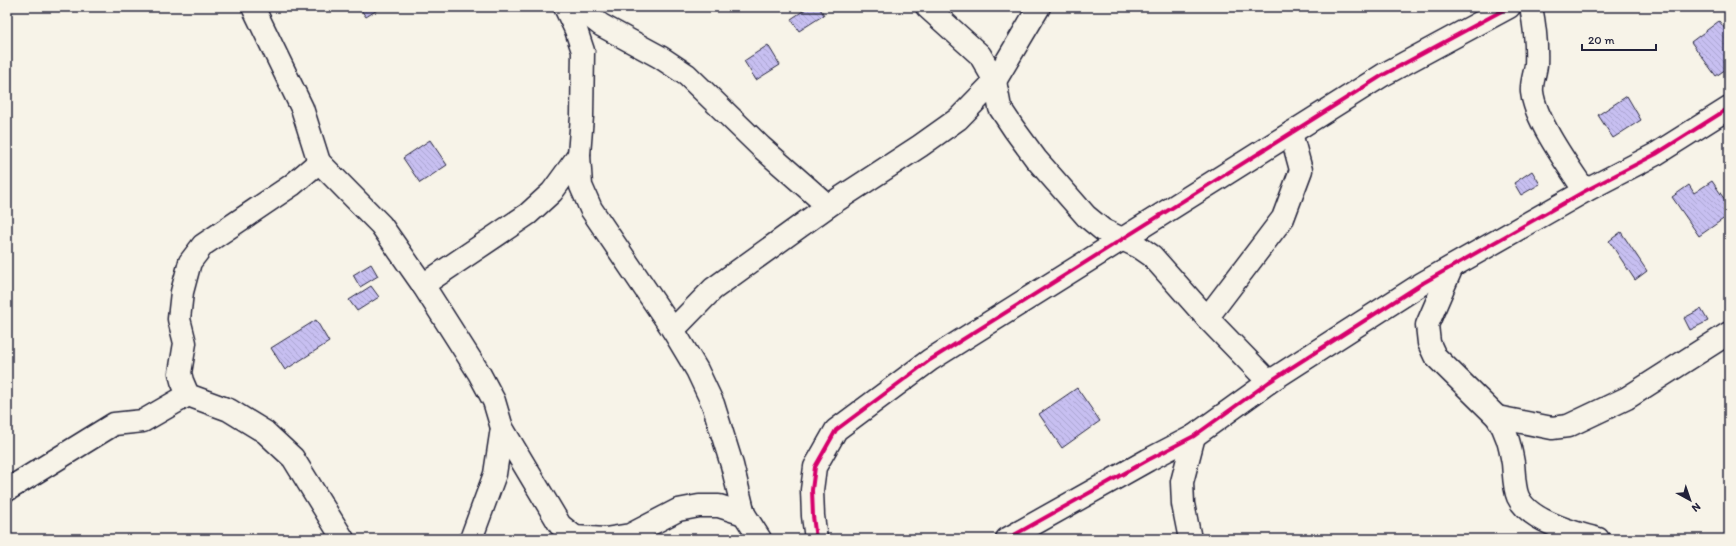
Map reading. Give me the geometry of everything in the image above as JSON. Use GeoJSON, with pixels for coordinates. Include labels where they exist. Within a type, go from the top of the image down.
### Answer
{"type":"FeatureCollection","features":[{"type":"Feature","properties":{"kind":"street"},"geometry":{"type":"LineString","coordinates":[[253,7],[302,108],[319,162],[381,224],[423,285],[479,373],[494,401],[502,428],[560,525],[575,537],[605,539],[630,535],[678,510],[699,506],[719,506],[744,514]]}},
{"type":"Feature","properties":{"kind":"street"},"geometry":{"type":"LineString","coordinates":[[565,7],[576,30],[583,51],[582,116],[579,155],[581,186],[591,209],[673,330],[697,370],[713,404],[734,471],[744,514],[760,539]]}},
{"type":"Feature","properties":{"kind":"street"},"geometry":{"type":"LineString","coordinates":[[578,7],[600,25],[660,57],[687,76],[760,146],[828,206]]}},
{"type":"Feature","properties":{"kind":"street"},"geometry":{"type":"LineString","coordinates":[[927,7],[980,55],[995,81],[1000,108],[1036,159],[1086,216],[1103,230],[1152,256],[1207,318],[1269,382]]}},
{"type":"Feature","properties":{"kind":"street"},"geometry":{"type":"LineString","coordinates":[[673,330],[713,289],[828,206],[920,146],[958,119],[995,81],[1039,7]]}},
{"type":"Feature","properties":{"kind":"street"},"geometry":{"type":"LineString","coordinates":[[816,539],[812,490],[815,467],[836,430],[930,360],[1123,240],[1383,75],[1509,7]]}},
{"type":"Feature","properties":{"kind":"street"},"geometry":{"type":"LineString","coordinates":[[1532,7],[1537,38],[1536,67],[1532,91],[1537,110],[1550,135],[1585,191]]}},
{"type":"Feature","properties":{"kind":"street"},"geometry":{"type":"LineString","coordinates":[[1008,539],[1148,460],[1194,436],[1269,382],[1423,283],[1585,191],[1656,154],[1729,108]]}},
{"type":"Feature","properties":{"kind":"street"},"geometry":{"type":"LineString","coordinates":[[1207,318],[1283,218],[1301,170],[1291,133]]}},
{"type":"Feature","properties":{"kind":"street"},"geometry":{"type":"LineString","coordinates":[[423,285],[528,214],[552,192],[579,155]]}},
{"type":"Feature","properties":{"kind":"street"},"geometry":{"type":"LineString","coordinates":[[319,162],[292,185],[203,245],[190,262],[182,292],[179,319],[185,343],[180,373],[188,395],[235,414],[265,432],[293,458],[343,539]]}},
{"type":"Feature","properties":{"kind":"street"},"geometry":{"type":"LineString","coordinates":[[1452,267],[1440,291],[1427,325],[1428,343],[1435,356],[1497,417],[1503,426],[1509,439],[1518,496],[1526,508],[1546,522],[1598,539]]}},
{"type":"Feature","properties":{"kind":"street"},"geometry":{"type":"LineString","coordinates":[[1497,417],[1552,428],[1568,426],[1627,398],[1729,333]]}},
{"type":"Feature","properties":{"kind":"street"},"geometry":{"type":"LineString","coordinates":[[7,490],[35,474],[109,426],[114,424],[144,421],[188,395]]}},
{"type":"Feature","properties":{"kind":"street"},"geometry":{"type":"LineString","coordinates":[[471,539],[495,474],[502,428]]}},
{"type":"Feature","properties":{"kind":"street"},"geometry":{"type":"LineString","coordinates":[[1190,539],[1183,504],[1182,482],[1194,436]]}},
{"type":"Feature","properties":{"kind":"building"},"geometry":{"type":"Polygon","coordinates":[[[359,7],[382,7],[366,17],[359,7]]]}},
{"type":"Feature","properties":{"kind":"building"},"geometry":{"type":"Polygon","coordinates":[[[809,7],[819,7],[824,15],[799,31],[791,19],[809,7]]]}},
{"type":"Feature","properties":{"kind":"building"},"geometry":{"type":"Polygon","coordinates":[[[1719,21],[1729,34],[1729,67],[1716,76],[1691,42],[1719,21]]]}},
{"type":"Feature","properties":{"kind":"building"},"geometry":{"type":"Polygon","coordinates":[[[768,45],[780,65],[756,80],[744,61],[768,45]]]}},
{"type":"Feature","properties":{"kind":"building"},"geometry":{"type":"Polygon","coordinates":[[[1627,96],[1641,120],[1613,138],[1598,115],[1627,96]]]}},
{"type":"Feature","properties":{"kind":"building"},"geometry":{"type":"Polygon","coordinates":[[[430,140],[447,165],[420,183],[403,158],[430,140]]]}},
{"type":"Feature","properties":{"kind":"building"},"geometry":{"type":"Polygon","coordinates":[[[1532,171],[1540,184],[1521,195],[1514,183],[1532,171]]]}},
{"type":"Feature","properties":{"kind":"building"},"geometry":{"type":"Polygon","coordinates":[[[1712,181],[1729,206],[1729,215],[1699,236],[1672,197],[1689,185],[1694,193],[1712,181]]]}},
{"type":"Feature","properties":{"kind":"building"},"geometry":{"type":"Polygon","coordinates":[[[1621,232],[1647,271],[1635,280],[1609,241],[1621,232]]]}},
{"type":"Feature","properties":{"kind":"building"},"geometry":{"type":"Polygon","coordinates":[[[371,264],[378,276],[360,287],[353,275],[371,264]]]}},
{"type":"Feature","properties":{"kind":"building"},"geometry":{"type":"Polygon","coordinates":[[[371,286],[379,297],[357,311],[349,300],[371,286]]]}},
{"type":"Feature","properties":{"kind":"building"},"geometry":{"type":"Polygon","coordinates":[[[1701,309],[1708,321],[1690,330],[1684,318],[1701,309]]]}},
{"type":"Feature","properties":{"kind":"building"},"geometry":{"type":"Polygon","coordinates":[[[316,320],[329,342],[285,370],[271,348],[316,320]]]}},
{"type":"Feature","properties":{"kind":"building"},"geometry":{"type":"Polygon","coordinates":[[[1077,388],[1100,421],[1062,448],[1039,414],[1077,388]]]}},
{"type":"Feature","properties":{"kind":"cycle path"},"geometry":{"type":"LineString","coordinates":[[816,539],[812,490],[815,467],[836,430],[930,360],[1383,75],[1509,7]]}},
{"type":"Feature","properties":{"kind":"cycle path"},"geometry":{"type":"LineString","coordinates":[[1007,539],[1194,436],[1269,382],[1423,283],[1585,191],[1656,154],[1729,108]]}}]}
